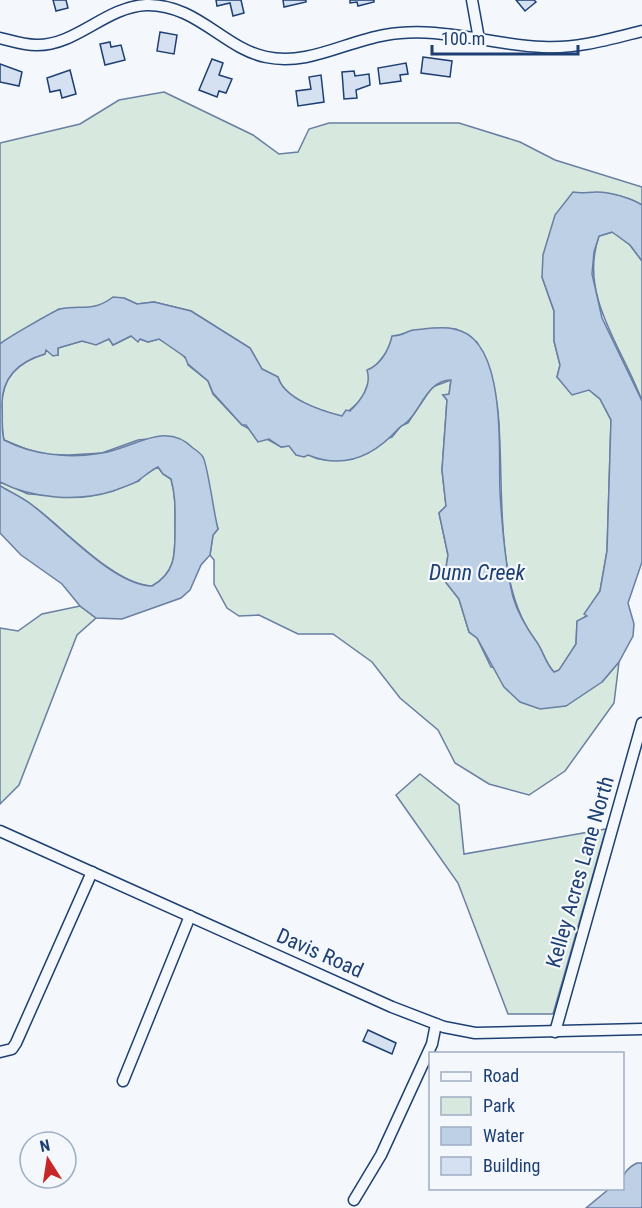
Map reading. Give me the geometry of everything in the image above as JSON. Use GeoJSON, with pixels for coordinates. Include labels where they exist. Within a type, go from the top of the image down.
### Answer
{"type":"FeatureCollection","features":[{"type":"Feature","properties":{"kind":"street"},"geometry":{"type":"LineString","coordinates":[[472,0],[479,39]]}},
{"type":"Feature","properties":{"kind":"street"},"geometry":{"type":"LineString","coordinates":[[0,38],[37,45],[54,42],[107,16],[147,5],[179,11],[248,50],[263,57],[281,60],[300,60],[357,42],[408,32],[544,47],[582,45],[642,32]]}},
{"type":"Feature","properties":{"kind":"street","name":"Kelley Acres Lane North"},"geometry":{"type":"LineString","coordinates":[[555,1032],[642,723]]}},
{"type":"Feature","properties":{"kind":"street","name":"Davis Road"},"geometry":{"type":"LineString","coordinates":[[0,831],[436,1024],[459,1032],[642,1029]]}},
{"type":"Feature","properties":{"kind":"street"},"geometry":{"type":"LineString","coordinates":[[0,1052],[12,1049],[92,872]]}},
{"type":"Feature","properties":{"kind":"street"},"geometry":{"type":"LineString","coordinates":[[123,1081],[190,916]]}},
{"type":"Feature","properties":{"kind":"street"},"geometry":{"type":"LineString","coordinates":[[354,1200],[381,1155],[432,1044],[436,1024]]}},
{"type":"Feature","properties":{"kind":"green space"},"geometry":{"type":"Polygon","coordinates":[[[164,92],[253,135],[279,154],[298,152],[309,129],[329,123],[459,123],[520,142],[555,160],[642,187],[642,205],[615,195],[600,193],[585,195],[542,277],[554,311],[554,341],[560,365],[557,377],[589,390],[600,399],[611,420],[607,551],[600,591],[585,614],[588,615],[577,622],[576,644],[560,670],[554,672],[548,665],[521,617],[512,590],[503,531],[497,403],[477,342],[456,329],[411,331],[390,348],[374,368],[362,399],[342,417],[315,408],[296,398],[282,385],[278,377],[262,369],[250,348],[191,311],[154,302],[137,304],[124,298],[83,310],[59,309],[0,344],[0,143],[80,124],[119,100],[164,92]]]}},
{"type":"Feature","properties":{"kind":"green space"},"geometry":{"type":"Polygon","coordinates":[[[613,232],[630,245],[642,261],[642,401],[598,301],[594,280],[594,258],[599,236],[613,232]]]}},
{"type":"Feature","properties":{"kind":"green space"},"geometry":{"type":"Polygon","coordinates":[[[131,336],[148,342],[159,339],[177,349],[189,362],[188,365],[208,381],[213,394],[242,425],[281,447],[289,446],[318,459],[392,437],[401,426],[408,423],[432,387],[451,380],[449,395],[443,395],[447,400],[442,470],[446,506],[439,513],[448,555],[444,580],[459,599],[469,632],[477,638],[491,667],[602,682],[619,662],[614,703],[565,771],[529,795],[489,784],[455,763],[438,730],[400,698],[372,662],[333,634],[298,634],[259,615],[239,616],[227,608],[214,584],[214,560],[210,555],[213,535],[218,529],[210,501],[169,437],[138,440],[102,453],[69,455],[38,454],[4,440],[2,397],[8,380],[19,367],[45,354],[46,350],[58,355],[58,348],[82,341],[96,344],[109,339],[113,345],[131,336]]]}},
{"type":"Feature","properties":{"kind":"green space"},"geometry":{"type":"Polygon","coordinates":[[[158,467],[171,479],[173,486],[175,547],[170,569],[160,581],[152,586],[137,583],[106,566],[32,505],[0,486],[0,482],[28,494],[80,497],[113,491],[139,481],[145,473],[158,467]]]}},
{"type":"Feature","properties":{"kind":"green space"},"geometry":{"type":"Polygon","coordinates":[[[80,606],[96,618],[77,635],[19,785],[0,804],[0,628],[18,631],[42,614],[80,606]]]}},
{"type":"Feature","properties":{"kind":"green space"},"geometry":{"type":"Polygon","coordinates":[[[420,774],[459,805],[464,854],[606,829],[553,1014],[508,1014],[458,883],[396,795],[420,774]]]}},
{"type":"Feature","properties":{"kind":"water","name":"Dunn Creek"},"geometry":{"type":"Polygon","coordinates":[[[573,192],[608,193],[642,205],[642,261],[630,245],[612,232],[599,236],[594,252],[592,274],[602,318],[642,401],[642,562],[628,603],[634,624],[633,636],[619,662],[602,682],[566,706],[540,709],[520,702],[504,687],[477,638],[469,632],[459,599],[444,580],[448,555],[439,513],[446,506],[442,470],[447,400],[443,395],[449,394],[451,380],[443,381],[431,389],[408,421],[369,453],[358,458],[334,461],[308,455],[304,457],[296,455],[289,446],[281,447],[269,439],[258,442],[246,425],[242,425],[213,393],[208,381],[188,364],[185,357],[159,339],[148,342],[140,339],[138,342],[131,336],[113,345],[109,339],[96,345],[82,341],[58,348],[58,355],[53,356],[46,350],[45,354],[19,367],[4,388],[2,427],[4,440],[39,452],[77,456],[102,453],[161,436],[172,436],[182,440],[203,457],[218,529],[213,535],[210,555],[201,565],[190,590],[181,598],[122,619],[96,618],[80,606],[62,584],[21,555],[0,533],[0,486],[32,505],[89,554],[121,576],[152,586],[166,575],[172,562],[175,538],[174,492],[171,479],[158,467],[130,484],[113,491],[86,497],[41,495],[0,482],[0,344],[60,309],[93,307],[113,297],[124,298],[137,304],[154,302],[191,311],[250,348],[262,369],[278,377],[288,392],[296,398],[324,411],[342,416],[346,410],[350,411],[362,397],[368,382],[367,370],[384,356],[392,336],[413,330],[450,328],[471,337],[484,353],[492,374],[497,399],[500,493],[510,585],[520,615],[546,661],[554,672],[559,670],[576,644],[577,621],[587,616],[584,614],[600,591],[607,551],[611,420],[600,399],[589,390],[572,395],[557,377],[560,365],[554,341],[554,311],[542,277],[543,255],[555,215],[573,192]]]}},
{"type":"Feature","properties":{"kind":"water"},"geometry":{"type":"Polygon","coordinates":[[[637,1163],[642,1163],[642,1208],[586,1208],[608,1190],[624,1190],[624,1176],[637,1163]]]}},
{"type":"Feature","properties":{"kind":"building"},"geometry":{"type":"Polygon","coordinates":[[[53,0],[66,0],[68,8],[56,11],[53,0]]]}},
{"type":"Feature","properties":{"kind":"building"},"geometry":{"type":"Polygon","coordinates":[[[216,0],[241,0],[244,13],[233,16],[230,3],[217,6],[216,0]]]}},
{"type":"Feature","properties":{"kind":"building"},"geometry":{"type":"Polygon","coordinates":[[[283,0],[306,0],[306,2],[284,7],[283,0]]]}},
{"type":"Feature","properties":{"kind":"building"},"geometry":{"type":"Polygon","coordinates":[[[350,0],[374,0],[374,2],[358,6],[357,2],[350,3],[350,0]]]}},
{"type":"Feature","properties":{"kind":"building"},"geometry":{"type":"Polygon","coordinates":[[[516,0],[534,0],[536,2],[525,11],[516,0]]]}},
{"type":"Feature","properties":{"kind":"building"},"geometry":{"type":"Polygon","coordinates":[[[160,32],[177,35],[174,54],[157,51],[160,32]]]}},
{"type":"Feature","properties":{"kind":"building"},"geometry":{"type":"Polygon","coordinates":[[[110,42],[111,47],[121,45],[125,60],[105,65],[100,44],[110,42]]]}},
{"type":"Feature","properties":{"kind":"building"},"geometry":{"type":"Polygon","coordinates":[[[423,57],[452,61],[450,77],[421,73],[423,57]]]}},
{"type":"Feature","properties":{"kind":"building"},"geometry":{"type":"Polygon","coordinates":[[[212,59],[223,63],[219,75],[232,79],[226,93],[219,91],[217,97],[199,90],[212,59]]]}},
{"type":"Feature","properties":{"kind":"building"},"geometry":{"type":"Polygon","coordinates":[[[406,63],[408,74],[400,75],[401,81],[380,84],[378,68],[406,63]]]}},
{"type":"Feature","properties":{"kind":"building"},"geometry":{"type":"Polygon","coordinates":[[[0,64],[22,72],[19,86],[0,82],[0,64]]]}},
{"type":"Feature","properties":{"kind":"building"},"geometry":{"type":"Polygon","coordinates":[[[70,70],[76,94],[62,98],[60,90],[50,92],[47,78],[70,70]]]}},
{"type":"Feature","properties":{"kind":"building"},"geometry":{"type":"Polygon","coordinates":[[[354,71],[355,76],[369,74],[370,85],[356,90],[357,98],[344,99],[342,72],[354,71]]]}},
{"type":"Feature","properties":{"kind":"building"},"geometry":{"type":"Polygon","coordinates":[[[321,75],[324,102],[298,106],[296,91],[311,89],[309,77],[321,75]]]}},
{"type":"Feature","properties":{"kind":"building"},"geometry":{"type":"Polygon","coordinates":[[[368,1030],[396,1043],[392,1054],[363,1041],[368,1030]]]}}]}
